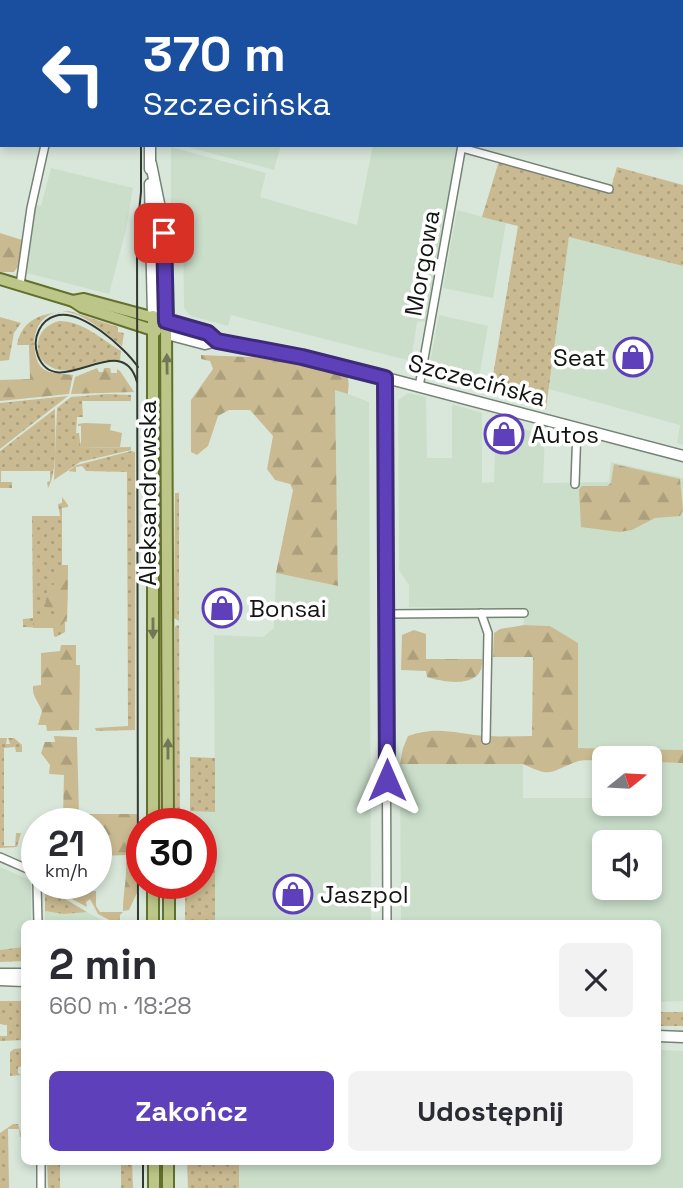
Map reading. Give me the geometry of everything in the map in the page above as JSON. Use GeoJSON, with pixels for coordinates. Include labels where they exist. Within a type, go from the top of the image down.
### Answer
{"type":"FeatureCollection","features":[{"type":"Feature","properties":{"kind":"main road","name":"Aleksandrowska"},"geometry":{"type":"LineString","coordinates":[[150,147],[153,316],[153,808]]}},
{"type":"Feature","properties":{"kind":"main road","name":"Aleksandrowska"},"geometry":{"type":"LineString","coordinates":[[150,164],[164,229],[167,334],[169,808]]}},
{"type":"Feature","properties":{"kind":"main road","name":"Szczecińska"},"geometry":{"type":"LineString","coordinates":[[0,279],[73,301],[82,307],[153,330],[205,344],[217,341],[302,357],[683,456]]}},
{"type":"Feature","properties":{"kind":"main road","name":"Szczecińska"},"geometry":{"type":"LineString","coordinates":[[73,301],[84,299],[153,316],[208,333],[217,341]]}},
{"type":"Feature","properties":{"kind":"main road"},"geometry":{"type":"LineString","coordinates":[[153,899],[153,920]]}},
{"type":"Feature","properties":{"kind":"main road"},"geometry":{"type":"LineString","coordinates":[[169,899],[169,920]]}},
{"type":"Feature","properties":{"kind":"main road"},"geometry":{"type":"LineString","coordinates":[[0,974],[21,974]]}},
{"type":"Feature","properties":{"kind":"main road"},"geometry":{"type":"LineString","coordinates":[[0,980],[21,981]]}},
{"type":"Feature","properties":{"kind":"main road"},"geometry":{"type":"LineString","coordinates":[[661,1036],[683,1037]]}},
{"type":"Feature","properties":{"kind":"main road"},"geometry":{"type":"LineString","coordinates":[[154,1165],[154,1188]]}},
{"type":"Feature","properties":{"kind":"main road"},"geometry":{"type":"LineString","coordinates":[[168,1165],[168,1188]]}},
{"type":"Feature","properties":{"kind":"street"},"geometry":{"type":"LineString","coordinates":[[20,285],[31,208],[45,147]]}},
{"type":"Feature","properties":{"kind":"street","name":"Morgowa"},"geometry":{"type":"LineString","coordinates":[[419,387],[462,147]]}},
{"type":"Feature","properties":{"kind":"street"},"geometry":{"type":"LineString","coordinates":[[465,147],[609,189]]}},
{"type":"Feature","properties":{"kind":"street"},"geometry":{"type":"LineString","coordinates":[[385,378],[387,920]]}},
{"type":"Feature","properties":{"kind":"street"},"geometry":{"type":"LineString","coordinates":[[575,484],[577,428]]}},
{"type":"Feature","properties":{"kind":"street"},"geometry":{"type":"LineString","coordinates":[[481,613],[488,633],[486,740]]}},
{"type":"Feature","properties":{"kind":"street"},"geometry":{"type":"LineString","coordinates":[[386,614],[524,613]]}},
{"type":"Feature","properties":{"kind":"street"},"geometry":{"type":"LineString","coordinates":[[0,857],[21,866]]}},
{"type":"Feature","properties":{"kind":"street"},"geometry":{"type":"LineString","coordinates":[[37,899],[38,920]]}},
{"type":"Feature","properties":{"kind":"street"},"geometry":{"type":"LineString","coordinates":[[41,1165],[41,1188]]}},
{"type":"Feature","properties":{"kind":"shaded area"},"geometry":{"type":"Polygon","coordinates":[[[171,147],[266,173],[260,197],[357,225],[373,147],[457,147],[426,321],[417,322],[411,361],[231,315],[228,326],[191,316],[184,308],[183,224],[171,220],[171,147]]]}},
{"type":"Feature","properties":{"kind":"shaded area"},"geometry":{"type":"Polygon","coordinates":[[[188,147],[280,147],[274,170],[188,147]]]}},
{"type":"Feature","properties":{"kind":"shaded area"},"geometry":{"type":"Polygon","coordinates":[[[51,168],[133,188],[126,230],[109,294],[27,273],[36,205],[41,206],[51,168]]]}},
{"type":"Feature","properties":{"kind":"shaded area"},"geometry":{"type":"Polygon","coordinates":[[[457,210],[506,223],[493,298],[443,288],[457,210]]]}},
{"type":"Feature","properties":{"kind":"shaded area"},"geometry":{"type":"Polygon","coordinates":[[[569,237],[683,266],[683,445],[677,443],[680,425],[549,389],[569,237]]]}},
{"type":"Feature","properties":{"kind":"shaded area"},"geometry":{"type":"Polygon","coordinates":[[[439,315],[488,326],[477,389],[427,378],[439,315]]]}},
{"type":"Feature","properties":{"kind":"shaded area"},"geometry":{"type":"Polygon","coordinates":[[[335,389],[369,402],[371,920],[215,920],[217,808],[214,635],[263,637],[274,628],[276,573],[338,586],[335,389]]]}},
{"type":"Feature","properties":{"kind":"shaded area"},"geometry":{"type":"Polygon","coordinates":[[[408,393],[426,397],[427,458],[452,458],[452,404],[482,413],[482,483],[494,482],[496,421],[545,435],[543,483],[609,482],[611,462],[683,478],[683,750],[662,750],[662,746],[578,748],[578,643],[550,626],[524,625],[523,608],[409,607],[409,585],[399,570],[398,400],[408,393]]]}},
{"type":"Feature","properties":{"kind":"shaded area"},"geometry":{"type":"Polygon","coordinates":[[[662,762],[683,763],[683,1001],[661,1002],[661,920],[401,920],[400,764],[523,764],[523,798],[592,798],[592,816],[662,816],[662,762]]]}},
{"type":"Feature","properties":{"kind":"shaded area"},"geometry":{"type":"Polygon","coordinates":[[[0,867],[21,876],[21,899],[31,899],[31,920],[21,920],[21,954],[0,956],[0,867]]]}},
{"type":"Feature","properties":{"kind":"shaded area"},"geometry":{"type":"Polygon","coordinates":[[[45,911],[87,912],[102,920],[45,920],[45,911]]]}},
{"type":"Feature","properties":{"kind":"shaded area"},"geometry":{"type":"Polygon","coordinates":[[[661,1050],[683,1051],[683,1188],[239,1188],[239,1165],[661,1165],[661,1050]]]}},
{"type":"Feature","properties":{"kind":"green space"},"geometry":{"type":"Polygon","coordinates":[[[499,161],[601,191],[610,191],[617,167],[683,185],[683,266],[569,237],[546,409],[490,393],[518,226],[482,217],[499,161]]]}},
{"type":"Feature","properties":{"kind":"green space"},"geometry":{"type":"Polygon","coordinates":[[[0,233],[22,240],[19,265],[14,272],[0,272],[0,233]]]}},
{"type":"Feature","properties":{"kind":"green space"},"geometry":{"type":"Polygon","coordinates":[[[69,311],[118,327],[118,332],[124,333],[122,346],[87,320],[66,312],[56,312],[69,311]]]}},
{"type":"Feature","properties":{"kind":"green space"},"geometry":{"type":"Polygon","coordinates":[[[56,313],[41,322],[34,342],[17,345],[29,322],[43,315],[56,313]]]}},
{"type":"Feature","properties":{"kind":"green space"},"geometry":{"type":"Polygon","coordinates":[[[0,317],[21,323],[14,333],[9,360],[0,361],[0,317]]]}},
{"type":"Feature","properties":{"kind":"green space"},"geometry":{"type":"Polygon","coordinates":[[[59,321],[84,327],[99,336],[121,351],[120,361],[108,360],[68,370],[49,366],[39,357],[39,339],[48,326],[59,321]]]}},
{"type":"Feature","properties":{"kind":"green space"},"geometry":{"type":"Polygon","coordinates":[[[34,342],[40,366],[49,372],[73,375],[69,394],[0,401],[0,380],[30,379],[29,345],[34,342]]]}},
{"type":"Feature","properties":{"kind":"green space"},"geometry":{"type":"Polygon","coordinates":[[[201,355],[297,361],[333,368],[348,377],[348,394],[335,390],[338,586],[276,573],[293,490],[290,484],[275,480],[267,469],[273,436],[250,410],[229,410],[218,416],[208,446],[197,455],[191,452],[191,400],[213,369],[210,361],[201,359],[201,355]]]}},
{"type":"Feature","properties":{"kind":"green space"},"geometry":{"type":"Polygon","coordinates":[[[97,368],[99,372],[103,372],[104,368],[110,368],[111,373],[117,373],[117,369],[134,392],[71,394],[75,377],[97,368]]]}},
{"type":"Feature","properties":{"kind":"green space"},"geometry":{"type":"Polygon","coordinates":[[[131,395],[131,401],[82,401],[83,417],[77,417],[76,433],[79,433],[81,448],[131,447],[131,450],[80,462],[54,480],[57,408],[71,397],[131,395]]]}},
{"type":"Feature","properties":{"kind":"green space"},"geometry":{"type":"Polygon","coordinates":[[[158,395],[160,395],[163,808],[159,808],[158,395]]]}},
{"type":"Feature","properties":{"kind":"green space"},"geometry":{"type":"Polygon","coordinates":[[[68,396],[0,449],[0,403],[68,396]]]}},
{"type":"Feature","properties":{"kind":"green space"},"geometry":{"type":"Polygon","coordinates":[[[55,409],[55,462],[48,488],[50,471],[1,471],[1,482],[12,482],[12,488],[0,488],[0,451],[55,409]]]}},
{"type":"Feature","properties":{"kind":"green space"},"geometry":{"type":"Polygon","coordinates":[[[78,424],[111,424],[110,430],[122,433],[120,447],[81,448],[81,426],[78,424]]]}},
{"type":"Feature","properties":{"kind":"green space"},"geometry":{"type":"Polygon","coordinates":[[[135,452],[135,730],[96,731],[95,728],[128,726],[127,472],[86,471],[82,466],[76,467],[76,472],[68,471],[77,465],[135,452]]]}},
{"type":"Feature","properties":{"kind":"green space"},"geometry":{"type":"Polygon","coordinates":[[[614,464],[680,479],[683,510],[680,516],[655,518],[632,530],[619,532],[581,527],[579,490],[582,486],[607,486],[611,483],[614,464]]]}},
{"type":"Feature","properties":{"kind":"green space"},"geometry":{"type":"Polygon","coordinates":[[[175,493],[179,493],[179,621],[174,618],[175,493]]]}},
{"type":"Feature","properties":{"kind":"green space"},"geometry":{"type":"Polygon","coordinates":[[[62,497],[68,505],[62,508],[62,565],[68,565],[67,622],[65,632],[56,637],[53,628],[23,627],[23,619],[33,618],[32,516],[60,516],[58,504],[62,503],[62,497]]]}},
{"type":"Feature","properties":{"kind":"green space"},"geometry":{"type":"Polygon","coordinates":[[[68,567],[67,618],[62,625],[56,625],[54,628],[33,628],[33,619],[54,617],[55,609],[45,607],[48,583],[56,583],[55,576],[59,568],[68,567]]]}},
{"type":"Feature","properties":{"kind":"green space"},"geometry":{"type":"Polygon","coordinates":[[[524,625],[550,626],[578,643],[578,748],[592,748],[592,760],[579,761],[550,772],[523,764],[400,764],[408,736],[419,733],[447,731],[486,736],[532,736],[533,657],[493,657],[494,633],[500,629],[524,625]]]}},
{"type":"Feature","properties":{"kind":"green space"},"geometry":{"type":"Polygon","coordinates":[[[179,626],[180,808],[175,808],[175,627],[179,626]]]}},
{"type":"Feature","properties":{"kind":"green space"},"geometry":{"type":"Polygon","coordinates":[[[414,630],[426,634],[426,659],[482,659],[481,669],[471,679],[453,682],[427,677],[426,671],[401,670],[402,635],[414,630]]]}},
{"type":"Feature","properties":{"kind":"green space"},"geometry":{"type":"Polygon","coordinates":[[[61,645],[76,645],[76,665],[80,665],[79,730],[47,731],[46,725],[38,725],[42,711],[34,696],[33,686],[41,685],[41,653],[60,651],[61,645]]]}},
{"type":"Feature","properties":{"kind":"green space"},"geometry":{"type":"Polygon","coordinates":[[[54,736],[77,737],[79,808],[63,808],[64,775],[49,774],[50,765],[41,753],[45,742],[55,742],[54,736]]]}},
{"type":"Feature","properties":{"kind":"green space"},"geometry":{"type":"Polygon","coordinates":[[[0,738],[7,738],[6,744],[10,744],[8,738],[14,738],[22,745],[22,752],[16,752],[15,747],[4,748],[4,846],[15,846],[16,833],[21,833],[17,847],[0,848],[0,738]]]}},
{"type":"Feature","properties":{"kind":"green space"},"geometry":{"type":"Polygon","coordinates":[[[662,750],[683,750],[683,763],[662,762],[662,750]]]}},
{"type":"Feature","properties":{"kind":"green space"},"geometry":{"type":"Polygon","coordinates":[[[190,757],[215,758],[215,808],[190,808],[190,757]]]}},
{"type":"Feature","properties":{"kind":"green space"},"geometry":{"type":"Polygon","coordinates":[[[112,814],[126,814],[126,855],[112,856],[112,814]]]}},
{"type":"Feature","properties":{"kind":"green space"},"geometry":{"type":"Polygon","coordinates":[[[126,874],[126,899],[134,899],[129,910],[123,911],[126,874]]]}},
{"type":"Feature","properties":{"kind":"green space"},"geometry":{"type":"Polygon","coordinates":[[[45,899],[65,899],[87,912],[64,914],[45,911],[45,899]]]}},
{"type":"Feature","properties":{"kind":"green space"},"geometry":{"type":"Polygon","coordinates":[[[72,899],[90,899],[86,902],[87,907],[72,899]]]}},
{"type":"Feature","properties":{"kind":"green space"},"geometry":{"type":"Polygon","coordinates":[[[90,899],[96,899],[100,912],[123,912],[120,920],[109,920],[98,914],[90,899]]]}},
{"type":"Feature","properties":{"kind":"green space"},"geometry":{"type":"Polygon","coordinates":[[[185,899],[215,899],[215,920],[185,920],[185,899]]]}},
{"type":"Feature","properties":{"kind":"green space"},"geometry":{"type":"Polygon","coordinates":[[[21,947],[21,961],[0,962],[0,950],[21,947]]]}},
{"type":"Feature","properties":{"kind":"green space"},"geometry":{"type":"Polygon","coordinates":[[[0,1001],[21,1001],[21,1040],[0,1041],[0,1036],[7,1036],[7,1025],[0,1024],[0,1001]]]}},
{"type":"Feature","properties":{"kind":"green space"},"geometry":{"type":"Polygon","coordinates":[[[661,1012],[683,1012],[683,1026],[661,1026],[661,1012]]]}},
{"type":"Feature","properties":{"kind":"green space"},"geometry":{"type":"Polygon","coordinates":[[[21,1048],[21,1066],[18,1067],[18,1073],[21,1075],[10,1076],[10,1052],[21,1048]]]}},
{"type":"Feature","properties":{"kind":"green space"},"geometry":{"type":"Polygon","coordinates":[[[13,1124],[18,1124],[21,1134],[20,1137],[19,1129],[8,1129],[9,1188],[0,1188],[0,1133],[13,1124]]]}},
{"type":"Feature","properties":{"kind":"green space"},"geometry":{"type":"Polygon","coordinates":[[[47,1165],[60,1165],[60,1188],[48,1188],[47,1165]]]}},
{"type":"Feature","properties":{"kind":"green space"},"geometry":{"type":"Polygon","coordinates":[[[121,1165],[132,1165],[133,1188],[121,1188],[121,1165]]]}},
{"type":"Feature","properties":{"kind":"green space"},"geometry":{"type":"Polygon","coordinates":[[[187,1165],[239,1165],[239,1188],[188,1188],[187,1165]]]}},
{"type":"Feature","properties":{"kind":"tram line"},"geometry":{"type":"LineString","coordinates":[[138,920],[137,231],[141,192],[141,147]]}},
{"type":"Feature","properties":{"kind":"tram line"},"geometry":{"type":"LineString","coordinates":[[137,382],[129,367],[118,361],[104,362],[74,371],[59,372],[47,369],[37,353],[38,333],[52,317],[65,315],[77,318],[113,340],[138,367]]}},
{"type":"Feature","properties":{"kind":"tram line"},"geometry":{"type":"LineString","coordinates":[[143,1165],[143,1188]]}},
{"type":"Feature","properties":{"kind":"place","name":"Seat"},"geometry":{"type":"Point","coordinates":[633,357]}},
{"type":"Feature","properties":{"kind":"place","name":"Autos"},"geometry":{"type":"Point","coordinates":[504,434]}},
{"type":"Feature","properties":{"kind":"place","name":"Bonsai"},"geometry":{"type":"Point","coordinates":[222,608]}},
{"type":"Feature","properties":{"kind":"place","name":"Jaszpol"},"geometry":{"type":"Point","coordinates":[293,894]}},
{"type":"Feature","properties":{"kind":"route"},"geometry":{"type":"LineString","coordinates":[[164,233],[166,321],[208,333],[217,341],[302,357],[385,378],[387,780]]}}]}
